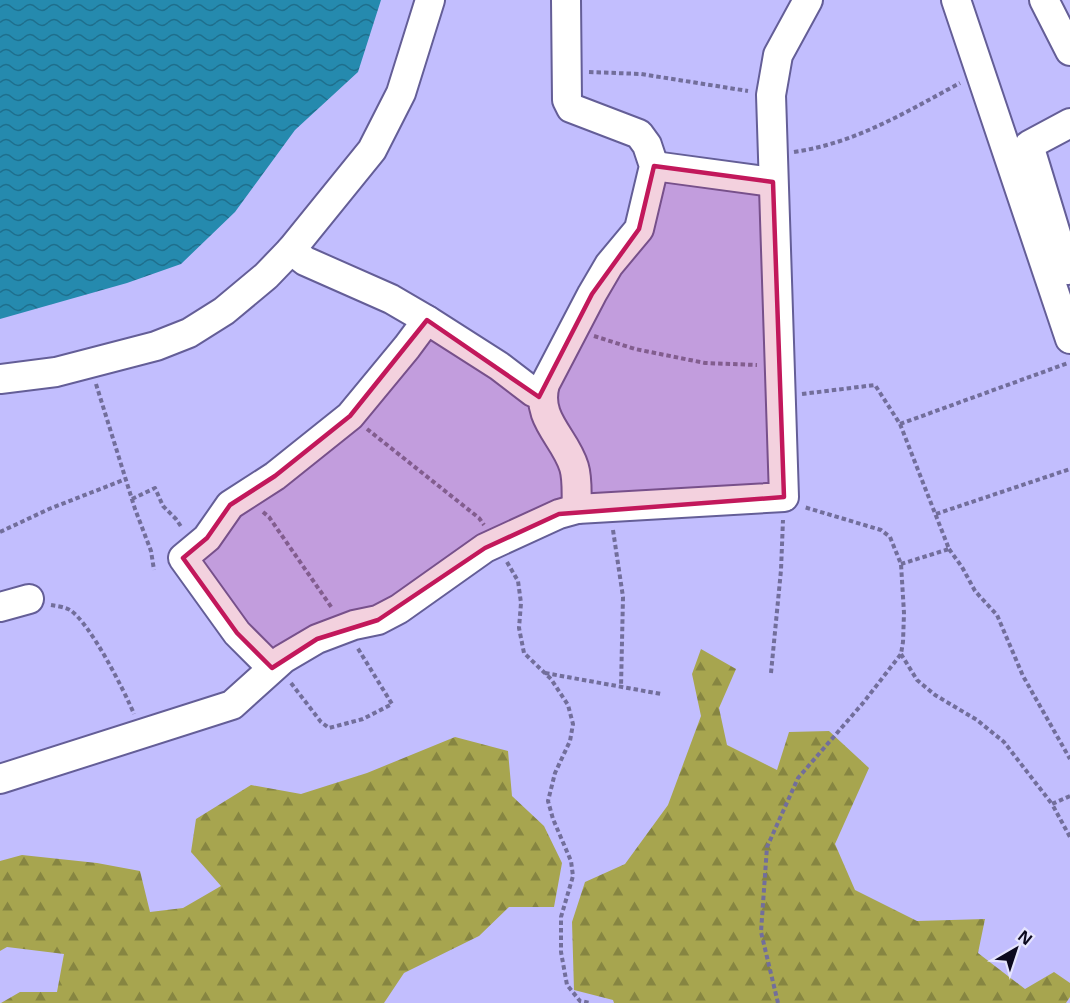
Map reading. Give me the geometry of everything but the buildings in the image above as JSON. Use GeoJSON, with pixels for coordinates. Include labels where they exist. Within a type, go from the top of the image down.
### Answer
{"type":"FeatureCollection","features":[{"type":"Feature","properties":{"kind":"street"},"geometry":{"type":"LineString","coordinates":[[0,379],[56,372],[156,346],[189,333],[224,311],[266,276],[291,250],[372,150],[401,93],[430,0]]}},
{"type":"Feature","properties":{"kind":"street"},"geometry":{"type":"LineString","coordinates":[[566,0],[567,100],[572,108],[639,134],[647,145],[654,166],[639,228],[609,265],[545,384],[542,396],[547,419],[574,466],[577,509]]}},
{"type":"Feature","properties":{"kind":"street"},"geometry":{"type":"LineString","coordinates":[[0,779],[232,705],[283,659],[317,639],[378,620],[496,542],[559,514],[577,509],[784,497],[771,95],[778,55],[808,0]]}},
{"type":"Feature","properties":{"kind":"street"},"geometry":{"type":"LineString","coordinates":[[956,0],[1070,339]]}},
{"type":"Feature","properties":{"kind":"street"},"geometry":{"type":"LineString","coordinates":[[1044,0],[1070,51]]}},
{"type":"Feature","properties":{"kind":"street"},"geometry":{"type":"LineString","coordinates":[[1070,123],[1029,145],[1070,279]]}},
{"type":"Feature","properties":{"kind":"street"},"geometry":{"type":"LineString","coordinates":[[654,166],[773,169]]}},
{"type":"Feature","properties":{"kind":"street"},"geometry":{"type":"LineString","coordinates":[[291,250],[305,261],[391,299],[499,366],[533,393],[542,396]]}},
{"type":"Feature","properties":{"kind":"street"},"geometry":{"type":"LineString","coordinates":[[272,668],[237,633],[183,558],[207,538],[230,505],[275,476],[350,416],[408,347],[427,320]]}},
{"type":"Feature","properties":{"kind":"street"},"geometry":{"type":"LineString","coordinates":[[0,607],[28,599]]}},
{"type":"Feature","properties":{"kind":"path"},"geometry":{"type":"LineString","coordinates":[[567,71],[641,74],[771,95]]}},
{"type":"Feature","properties":{"kind":"path"},"geometry":{"type":"LineString","coordinates":[[773,169],[822,148],[863,134],[962,83],[969,82]]}},
{"type":"Feature","properties":{"kind":"path"},"geometry":{"type":"LineString","coordinates":[[574,329],[636,349],[705,363],[779,366]]}},
{"type":"Feature","properties":{"kind":"path"},"geometry":{"type":"LineString","coordinates":[[89,363],[151,551],[154,570]]}},
{"type":"Feature","properties":{"kind":"path"},"geometry":{"type":"LineString","coordinates":[[900,424],[1070,363]]}},
{"type":"Feature","properties":{"kind":"path"},"geometry":{"type":"LineString","coordinates":[[780,395],[875,386],[900,424],[949,549],[975,591],[997,615],[1023,676],[1070,759]]}},
{"type":"Feature","properties":{"kind":"path"},"geometry":{"type":"LineString","coordinates":[[350,416],[479,518],[496,542],[518,581],[521,603],[519,628],[525,653],[544,673],[568,705],[573,724],[570,741],[555,772],[548,801],[571,861],[573,876],[561,918],[561,952],[567,985],[580,1001],[590,1003]]}},
{"type":"Feature","properties":{"kind":"path"},"geometry":{"type":"LineString","coordinates":[[936,514],[1070,469]]}},
{"type":"Feature","properties":{"kind":"path"},"geometry":{"type":"LineString","coordinates":[[0,532],[49,509],[126,479]]}},
{"type":"Feature","properties":{"kind":"path"},"geometry":{"type":"LineString","coordinates":[[132,499],[155,488],[163,506],[176,519],[194,549]]}},
{"type":"Feature","properties":{"kind":"path"},"geometry":{"type":"LineString","coordinates":[[771,673],[781,570],[784,497],[802,507],[881,530],[890,537],[901,564],[904,613],[901,654],[863,703],[798,778],[767,847],[761,932],[778,1003]]}},
{"type":"Feature","properties":{"kind":"path"},"geometry":{"type":"LineString","coordinates":[[610,507],[622,597],[621,687]]}},
{"type":"Feature","properties":{"kind":"path"},"geometry":{"type":"LineString","coordinates":[[901,564],[949,549]]}},
{"type":"Feature","properties":{"kind":"path"},"geometry":{"type":"LineString","coordinates":[[28,599],[69,609],[86,624],[128,700],[142,734]]}},
{"type":"Feature","properties":{"kind":"path"},"geometry":{"type":"LineString","coordinates":[[901,654],[917,680],[935,695],[977,720],[1004,742],[1052,804],[1070,837]]}},
{"type":"Feature","properties":{"kind":"path"},"geometry":{"type":"LineString","coordinates":[[544,673],[661,694]]}},
{"type":"Feature","properties":{"kind":"path"},"geometry":{"type":"LineString","coordinates":[[1052,804],[1070,796]]}},
{"type":"Feature","properties":{"kind":"highlighted area"},"geometry":{"type":"Polygon","coordinates":[[[654,166],[773,182],[784,497],[559,514],[485,548],[378,620],[317,639],[272,668],[237,633],[183,558],[207,538],[230,505],[275,476],[350,416],[427,320],[539,397],[592,294],[639,229],[654,166]]]}},
{"type":"Feature","properties":{"kind":"green space"},"geometry":{"type":"Polygon","coordinates":[[[701,649],[736,669],[719,708],[727,745],[777,770],[789,732],[829,731],[869,768],[835,844],[855,890],[917,921],[985,919],[978,953],[1025,989],[1054,972],[1070,983],[1070,997],[1066,1003],[614,1003],[613,1000],[574,990],[572,922],[585,882],[625,864],[668,805],[701,716],[692,674],[701,649]]]}},
{"type":"Feature","properties":{"kind":"green space"},"geometry":{"type":"Polygon","coordinates":[[[455,737],[508,751],[512,796],[544,826],[562,863],[554,907],[509,907],[479,936],[404,973],[384,1003],[1,1003],[20,992],[57,992],[64,954],[7,947],[0,951],[0,861],[22,855],[97,863],[140,871],[150,912],[183,908],[221,886],[191,852],[196,819],[251,785],[301,794],[367,773],[455,737]]]}},
{"type":"Feature","properties":{"kind":"water"},"geometry":{"type":"Polygon","coordinates":[[[0,0],[381,0],[358,72],[295,130],[235,212],[181,264],[127,283],[0,319],[0,0]]]}}]}
